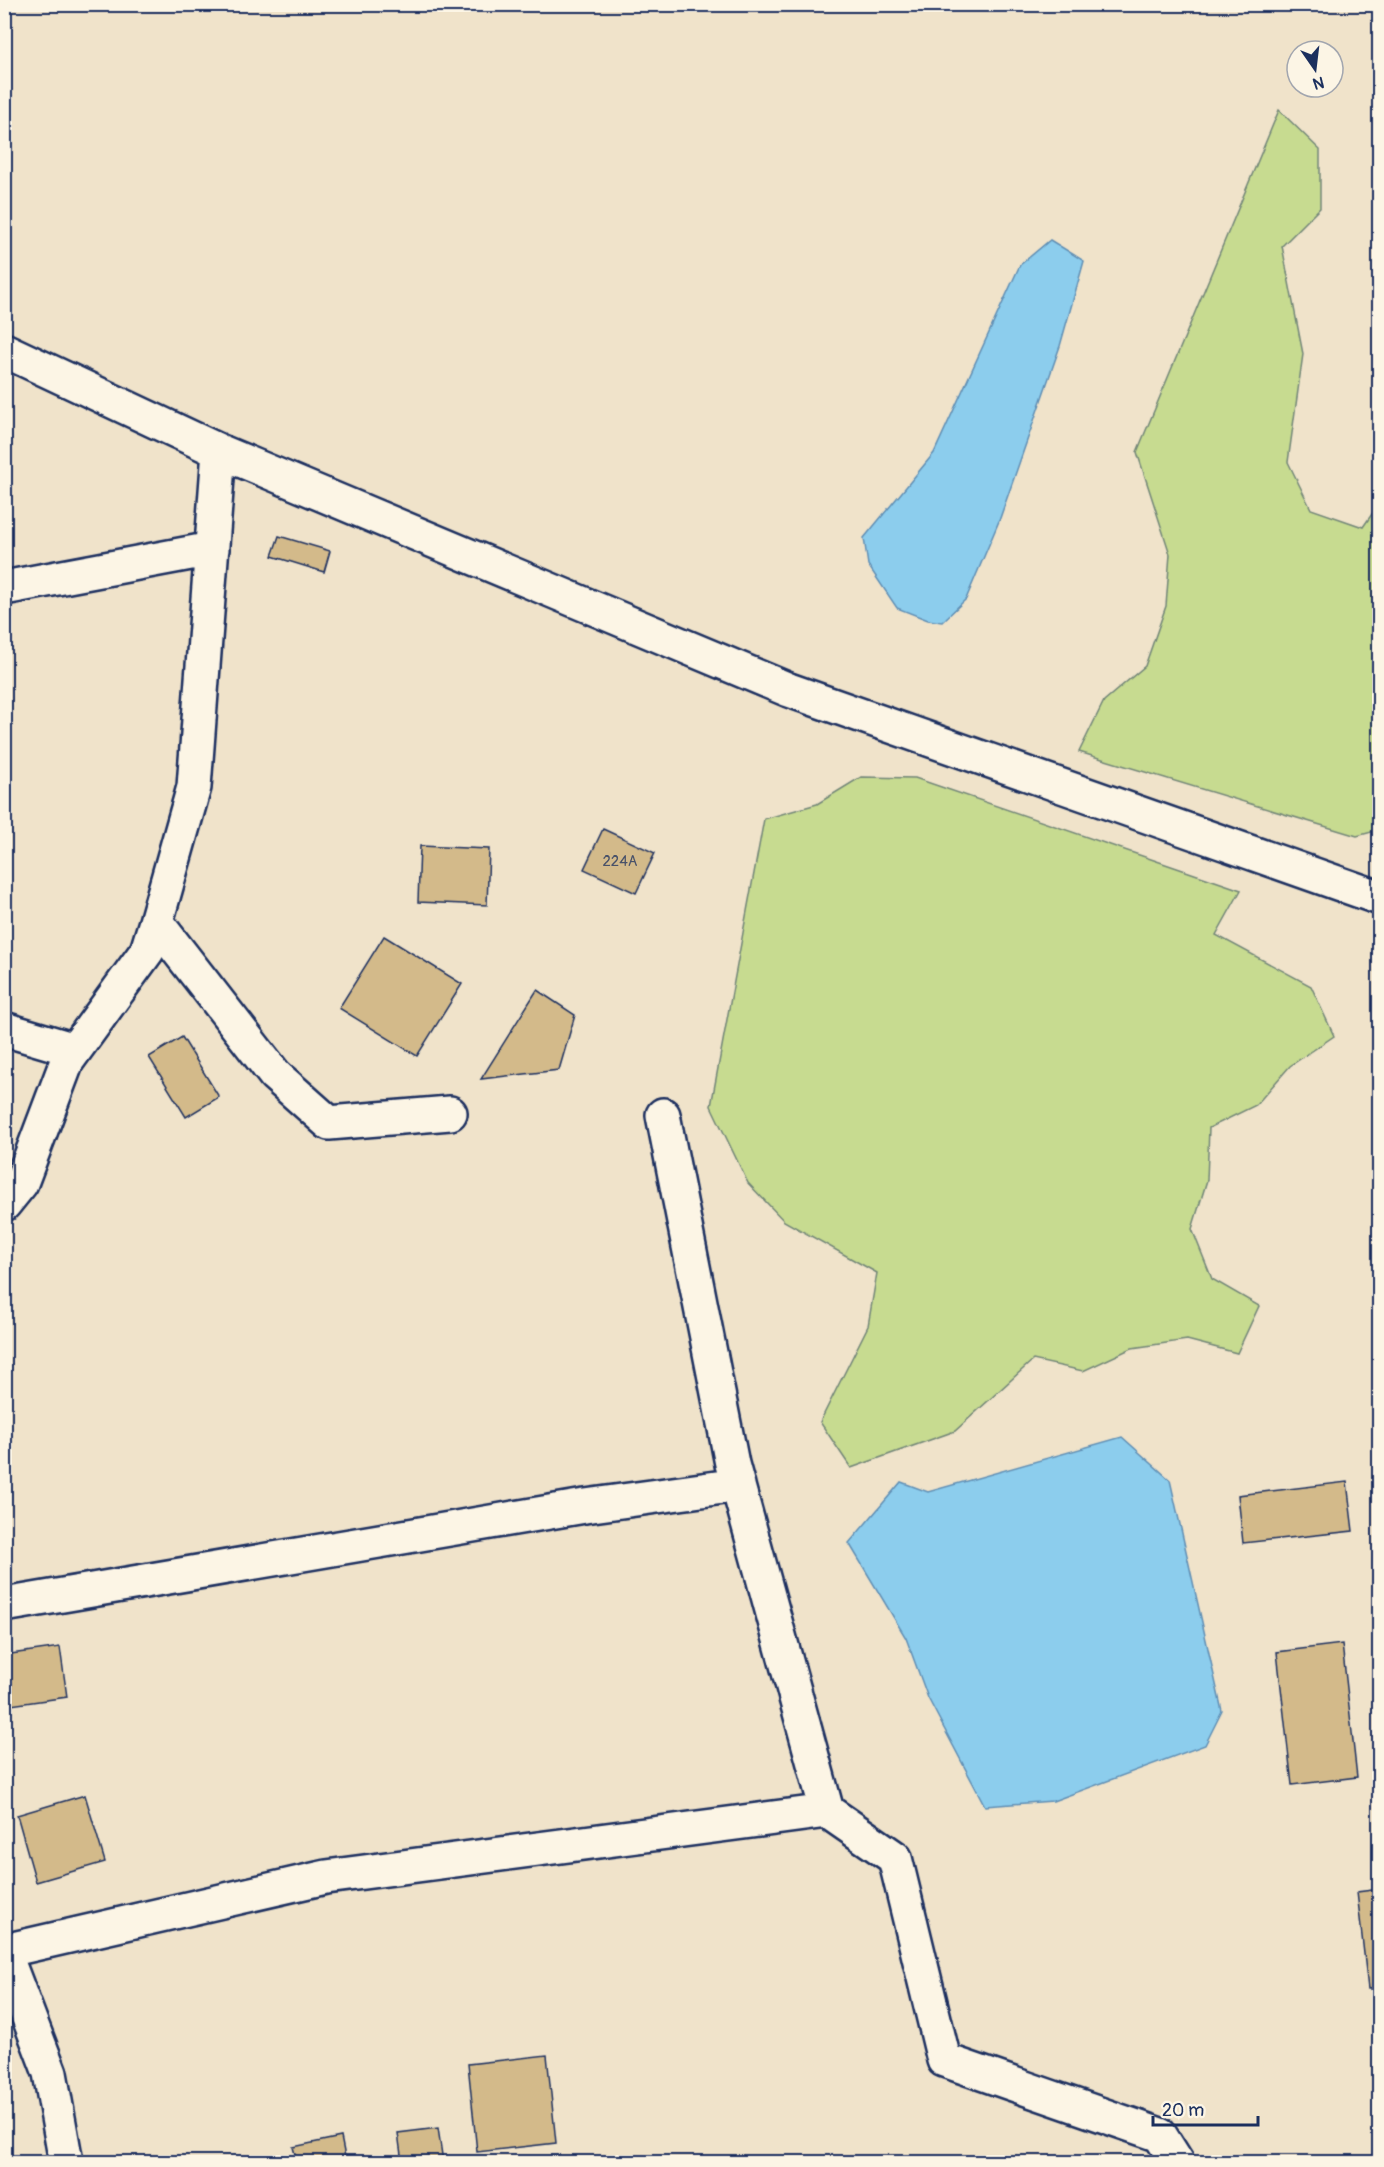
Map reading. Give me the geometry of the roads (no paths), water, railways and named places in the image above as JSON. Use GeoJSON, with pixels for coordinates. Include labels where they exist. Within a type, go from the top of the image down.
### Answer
{"type":"FeatureCollection","features":[{"type":"Feature","properties":{"kind":"street"},"geometry":{"type":"LineString","coordinates":[[4,350],[219,451],[789,690],[1380,898]]}},
{"type":"Feature","properties":{"kind":"street"},"geometry":{"type":"LineString","coordinates":[[4,1204],[21,1183],[67,1061],[147,951],[156,922],[194,787],[219,451]]}},
{"type":"Feature","properties":{"kind":"street"},"geometry":{"type":"LineString","coordinates":[[4,588],[212,549]]}},
{"type":"Feature","properties":{"kind":"street"},"geometry":{"type":"LineString","coordinates":[[156,922],[275,1076],[328,1124],[450,1113]]}},
{"type":"Feature","properties":{"kind":"street"},"geometry":{"type":"LineString","coordinates":[[4,1029],[75,1050]]}},
{"type":"Feature","properties":{"kind":"street"},"geometry":{"type":"LineString","coordinates":[[663,1115],[738,1485],[827,1811],[895,1858],[944,2060],[1160,2135],[1177,2163]]}},
{"type":"Feature","properties":{"kind":"street"},"geometry":{"type":"LineString","coordinates":[[4,1605],[585,1506],[738,1485]]}},
{"type":"Feature","properties":{"kind":"street"},"geometry":{"type":"LineString","coordinates":[[66,2163],[50,2073],[4,1952],[326,1877],[827,1811]]}},
{"type":"Feature","properties":{"kind":"water"},"geometry":{"type":"Polygon","coordinates":[[[1050,240],[1084,261],[1060,346],[999,521],[966,599],[942,622],[928,620],[897,608],[868,565],[864,538],[934,453],[1020,265],[1050,240]]]}},
{"type":"Feature","properties":{"kind":"water"},"geometry":{"type":"Polygon","coordinates":[[[1122,1437],[1170,1480],[1222,1711],[1205,1745],[1053,1801],[985,1806],[928,1698],[906,1638],[849,1543],[901,1482],[928,1492],[1122,1437]]]}}]}
